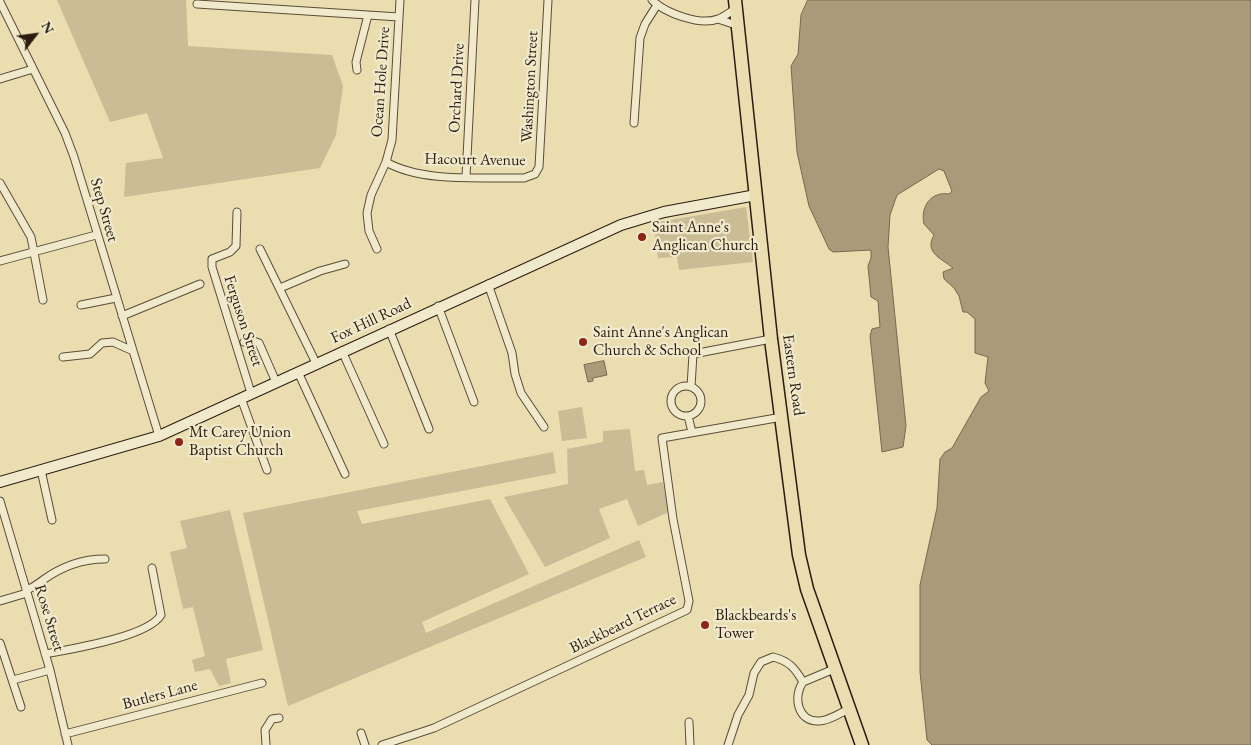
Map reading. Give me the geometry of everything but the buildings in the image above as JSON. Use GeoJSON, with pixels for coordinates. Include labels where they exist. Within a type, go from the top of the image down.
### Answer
{"type":"FeatureCollection","features":[{"type":"Feature","properties":{"kind":"highway","name":"Eastern Road"},"geometry":{"type":"LineString","coordinates":[[735,5],[771,339],[799,555],[806,590],[862,745]]}},
{"type":"Feature","properties":{"kind":"main road","name":"Fox Hill Road"},"geometry":{"type":"LineString","coordinates":[[1,480],[159,436],[438,306],[620,225],[664,212],[756,195]]}},
{"type":"Feature","properties":{"kind":"street","name":"Ocean Hole Drive"},"geometry":{"type":"LineString","coordinates":[[377,249],[369,231],[367,213],[374,187],[386,162],[394,123],[400,0]]}},
{"type":"Feature","properties":{"kind":"street","name":"Orchard Drive"},"geometry":{"type":"LineString","coordinates":[[466,177],[475,0]]}},
{"type":"Feature","properties":{"kind":"street","name":"Washington Street"},"geometry":{"type":"LineString","coordinates":[[535,174],[539,167],[548,0]]}},
{"type":"Feature","properties":{"kind":"street","name":"Step Street"},"geometry":{"type":"LineString","coordinates":[[0,2],[71,149],[159,436]]}},
{"type":"Feature","properties":{"kind":"street"},"geometry":{"type":"LineString","coordinates":[[634,122],[640,38],[655,2],[679,16],[696,20],[718,19],[736,25]]}},
{"type":"Feature","properties":{"kind":"street"},"geometry":{"type":"LineString","coordinates":[[197,4],[232,3],[399,17]]}},
{"type":"Feature","properties":{"kind":"street"},"geometry":{"type":"LineString","coordinates":[[718,19],[735,5]]}},
{"type":"Feature","properties":{"kind":"street"},"geometry":{"type":"LineString","coordinates":[[357,70],[356,62],[368,15]]}},
{"type":"Feature","properties":{"kind":"street"},"geometry":{"type":"LineString","coordinates":[[0,79],[33,69]]}},
{"type":"Feature","properties":{"kind":"street","name":"Hacourt Avenue"},"geometry":{"type":"LineString","coordinates":[[386,162],[399,169],[414,173],[466,177],[524,178],[535,174]]}},
{"type":"Feature","properties":{"kind":"street"},"geometry":{"type":"LineString","coordinates":[[0,183],[25,225],[35,251],[43,300]]}},
{"type":"Feature","properties":{"kind":"street","name":"Ferguson Street"},"geometry":{"type":"LineString","coordinates":[[237,212],[236,246],[230,252],[212,259],[212,267],[252,393]]}},
{"type":"Feature","properties":{"kind":"street"},"geometry":{"type":"LineString","coordinates":[[0,261],[96,235]]}},
{"type":"Feature","properties":{"kind":"street"},"geometry":{"type":"LineString","coordinates":[[260,249],[316,363]]}},
{"type":"Feature","properties":{"kind":"street"},"geometry":{"type":"LineString","coordinates":[[280,288],[344,264]]}},
{"type":"Feature","properties":{"kind":"street"},"geometry":{"type":"LineString","coordinates":[[122,316],[200,284]]}},
{"type":"Feature","properties":{"kind":"street"},"geometry":{"type":"LineString","coordinates":[[488,284],[512,353],[515,374],[521,393],[544,427]]}},
{"type":"Feature","properties":{"kind":"street"},"geometry":{"type":"LineString","coordinates":[[81,305],[116,298]]}},
{"type":"Feature","properties":{"kind":"street"},"geometry":{"type":"LineString","coordinates":[[438,306],[474,402]]}},
{"type":"Feature","properties":{"kind":"street"},"geometry":{"type":"LineString","coordinates":[[389,329],[429,429]]}},
{"type":"Feature","properties":{"kind":"street"},"geometry":{"type":"LineString","coordinates":[[691,387],[691,356],[693,354],[771,339]]}},
{"type":"Feature","properties":{"kind":"street"},"geometry":{"type":"LineString","coordinates":[[244,342],[251,340],[259,343],[276,382]]}},
{"type":"Feature","properties":{"kind":"street"},"geometry":{"type":"LineString","coordinates":[[63,357],[90,354],[102,343],[112,342],[133,351]]}},
{"type":"Feature","properties":{"kind":"street"},"geometry":{"type":"LineString","coordinates":[[342,352],[384,444]]}},
{"type":"Feature","properties":{"kind":"street"},"geometry":{"type":"LineString","coordinates":[[298,372],[345,474]]}},
{"type":"Feature","properties":{"kind":"street"},"geometry":{"type":"LineString","coordinates":[[691,387],[699,393],[701,403],[697,412],[688,416],[678,414],[671,402],[677,389],[691,387]]}},
{"type":"Feature","properties":{"kind":"street"},"geometry":{"type":"LineString","coordinates":[[241,398],[268,470]]}},
{"type":"Feature","properties":{"kind":"street"},"geometry":{"type":"LineString","coordinates":[[688,416],[692,432]]}},
{"type":"Feature","properties":{"kind":"street","name":"Blackbeard Terrace"},"geometry":{"type":"LineString","coordinates":[[382,745],[452,720],[687,610],[689,601],[673,519],[662,442],[666,436],[782,417]]}},
{"type":"Feature","properties":{"kind":"street"},"geometry":{"type":"LineString","coordinates":[[41,470],[52,520]]}},
{"type":"Feature","properties":{"kind":"street","name":"Rose Street"},"geometry":{"type":"LineString","coordinates":[[0,501],[50,670],[68,745]]}},
{"type":"Feature","properties":{"kind":"street"},"geometry":{"type":"LineString","coordinates":[[0,601],[26,592],[78,561],[105,559]]}},
{"type":"Feature","properties":{"kind":"street"},"geometry":{"type":"LineString","coordinates":[[45,654],[97,644],[136,632],[157,622],[161,615],[152,568]]}},
{"type":"Feature","properties":{"kind":"street"},"geometry":{"type":"LineString","coordinates":[[0,642],[21,707]]}},
{"type":"Feature","properties":{"kind":"street"},"geometry":{"type":"LineString","coordinates":[[728,745],[738,715],[749,695],[754,673],[761,662],[773,657],[783,659],[793,666],[803,682]]}},
{"type":"Feature","properties":{"kind":"street"},"geometry":{"type":"LineString","coordinates":[[834,669],[803,682],[798,688],[797,704],[800,711],[810,719],[825,719],[849,709]]}},
{"type":"Feature","properties":{"kind":"street"},"geometry":{"type":"LineString","coordinates":[[13,680],[50,670]]}},
{"type":"Feature","properties":{"kind":"street","name":"Butlers Lane"},"geometry":{"type":"LineString","coordinates":[[65,734],[262,683]]}},
{"type":"Feature","properties":{"kind":"street"},"geometry":{"type":"LineString","coordinates":[[266,745],[265,730],[272,719],[279,718]]}},
{"type":"Feature","properties":{"kind":"street"},"geometry":{"type":"LineString","coordinates":[[689,722],[690,745]]}},
{"type":"Feature","properties":{"kind":"street"},"geometry":{"type":"LineString","coordinates":[[361,733],[365,745]]}},
{"type":"Feature","properties":{"kind":"shaded area"},"geometry":{"type":"Polygon","coordinates":[[[57,0],[186,0],[188,46],[332,55],[343,86],[336,135],[320,168],[124,197],[126,163],[163,158],[147,113],[110,122],[57,0]]]}},
{"type":"Feature","properties":{"kind":"shaded area"},"geometry":{"type":"Polygon","coordinates":[[[808,0],[1251,0],[1251,745],[932,745],[927,740],[920,672],[920,585],[937,508],[940,459],[945,452],[952,448],[981,397],[989,391],[985,383],[988,357],[975,353],[975,319],[967,312],[963,312],[959,296],[954,288],[944,279],[943,272],[953,268],[932,251],[931,241],[934,235],[924,224],[925,206],[928,202],[937,195],[949,194],[952,191],[944,171],[939,169],[897,195],[890,215],[888,247],[906,426],[903,447],[882,452],[870,336],[872,329],[880,327],[878,301],[871,297],[868,266],[871,250],[833,252],[829,249],[809,206],[797,152],[791,66],[798,54],[801,15],[808,0]]]}},
{"type":"Feature","properties":{"kind":"shaded area"},"geometry":{"type":"Polygon","coordinates":[[[746,207],[753,262],[679,270],[677,257],[658,258],[653,223],[746,207]]]}},
{"type":"Feature","properties":{"kind":"shaded area"},"geometry":{"type":"Polygon","coordinates":[[[604,361],[607,375],[593,378],[593,381],[588,382],[584,365],[604,361]]]}},
{"type":"Feature","properties":{"kind":"shaded area"},"geometry":{"type":"Polygon","coordinates":[[[582,407],[587,438],[562,441],[558,411],[582,407]]]}},
{"type":"Feature","properties":{"kind":"shaded area"},"geometry":{"type":"Polygon","coordinates":[[[630,429],[635,471],[644,470],[647,485],[663,482],[669,512],[638,526],[627,499],[599,509],[610,538],[545,567],[504,497],[568,484],[567,449],[603,442],[603,431],[630,429]]]}},
{"type":"Feature","properties":{"kind":"shaded area"},"geometry":{"type":"Polygon","coordinates":[[[553,452],[556,473],[357,511],[362,524],[490,499],[529,574],[422,622],[426,633],[639,540],[646,557],[288,706],[243,513],[553,452]]]}},
{"type":"Feature","properties":{"kind":"shaded area"},"geometry":{"type":"Polygon","coordinates":[[[230,510],[263,650],[226,659],[231,683],[219,686],[210,669],[195,672],[192,660],[205,656],[193,607],[183,609],[170,552],[187,548],[180,521],[230,510]]]}},
{"type":"Feature","properties":{"kind":"place","name":"Saint Anne's Anglican Church"},"geometry":{"type":"Point","coordinates":[642,237]}},
{"type":"Feature","properties":{"kind":"place","name":"Saint Anne's Anglican Church & School"},"geometry":{"type":"Point","coordinates":[583,342]}},
{"type":"Feature","properties":{"kind":"place","name":"Mt Carey Union Baptist Church"},"geometry":{"type":"Point","coordinates":[179,442]}},
{"type":"Feature","properties":{"kind":"place","name":"Blackbeards's Tower"},"geometry":{"type":"Point","coordinates":[705,625]}}]}
